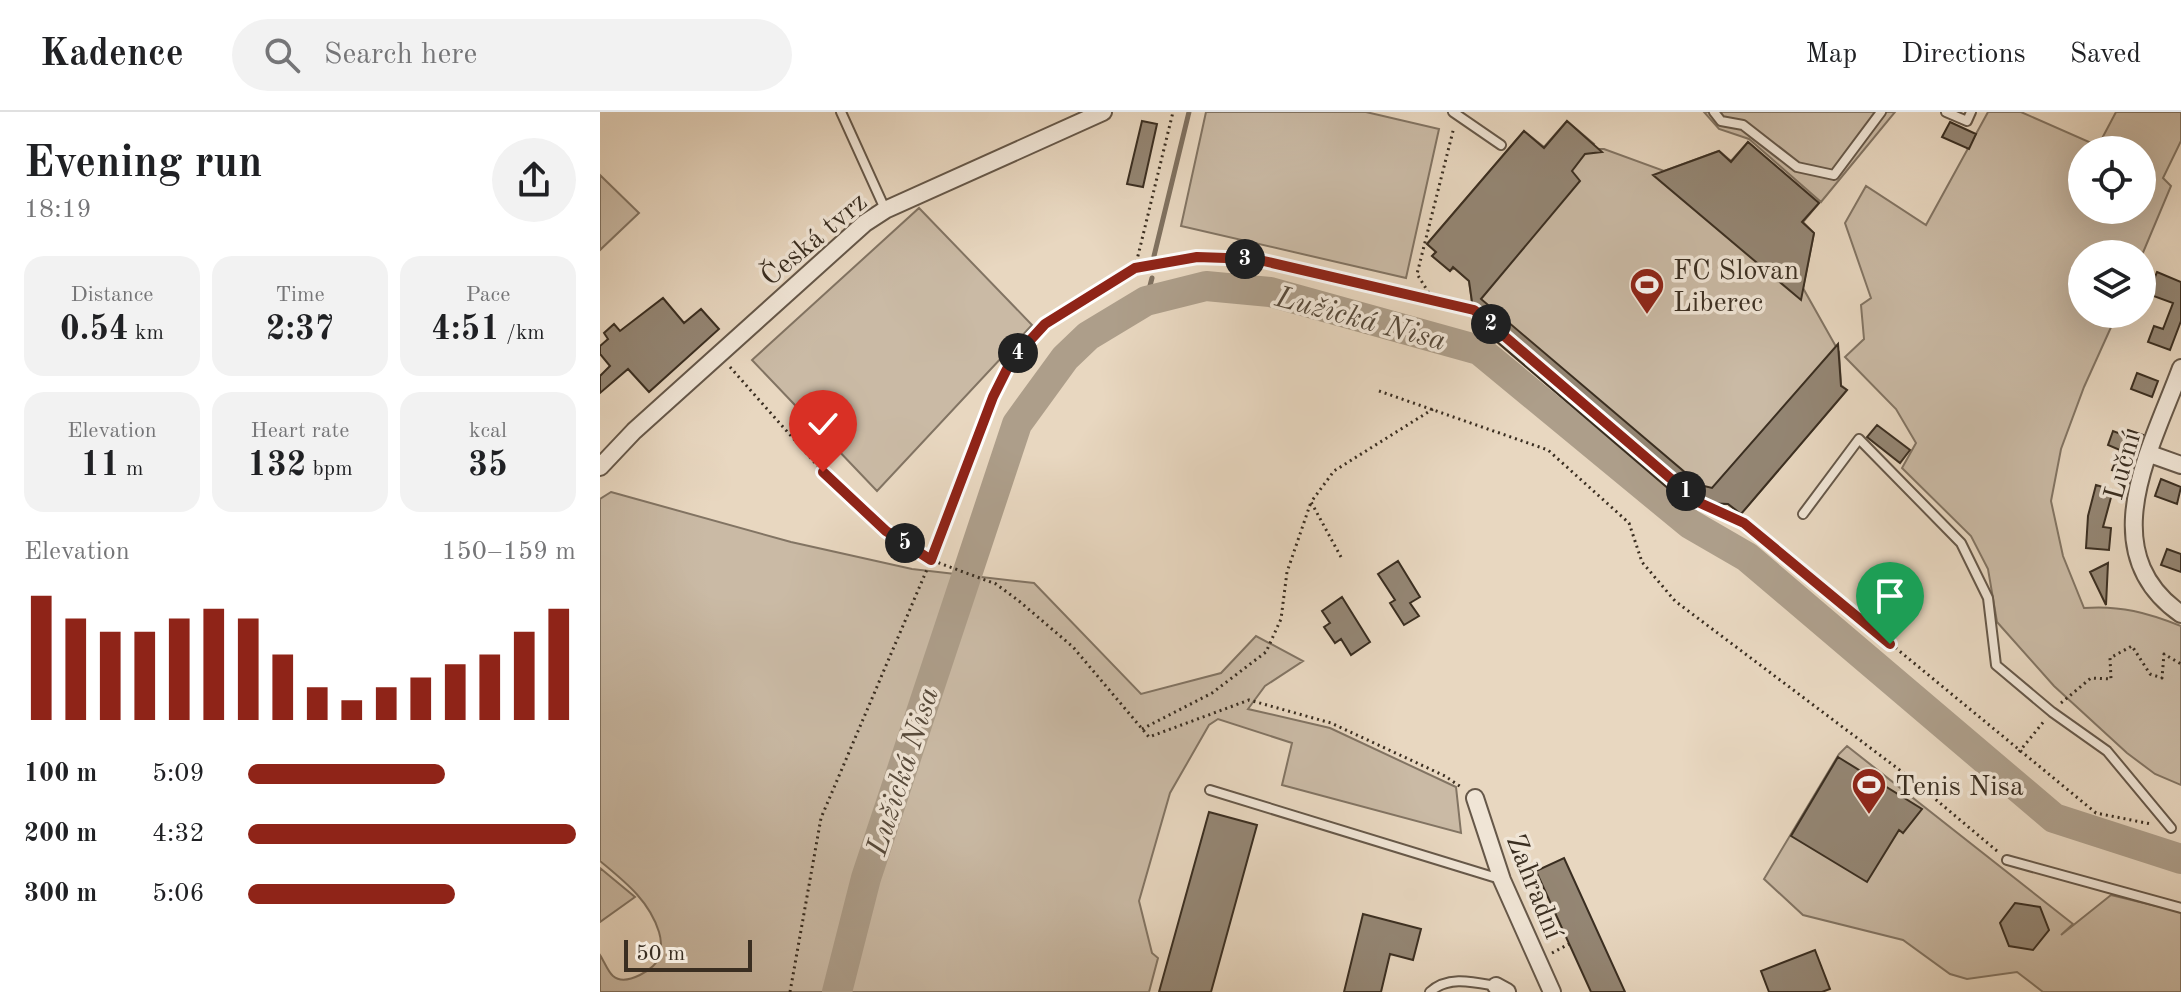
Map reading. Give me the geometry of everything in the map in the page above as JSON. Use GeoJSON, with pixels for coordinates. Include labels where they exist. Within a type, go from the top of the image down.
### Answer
{"type":"FeatureCollection","features":[{"type":"Feature","properties":{"kind":"street","name":"Česká tvrz"},"geometry":{"type":"LineString","coordinates":[[600,467],[634,431],[832,250],[885,210],[1103,112]]}},
{"type":"Feature","properties":{"kind":"street","name":"Luční"},"geometry":{"type":"LineString","coordinates":[[2181,368],[2135,496],[2132,526],[2146,579],[2158,595],[2181,614]]}},
{"type":"Feature","properties":{"kind":"street"},"geometry":{"type":"LineString","coordinates":[[2150,454],[2181,465]]}},
{"type":"Feature","properties":{"kind":"street","name":"Zahradní"},"geometry":{"type":"LineString","coordinates":[[1475,798],[1502,880],[1552,992]]}},
{"type":"Feature","properties":{"kind":"lane"},"geometry":{"type":"LineString","coordinates":[[841,112],[885,210]]}},
{"type":"Feature","properties":{"kind":"lane"},"geometry":{"type":"LineString","coordinates":[[1714,112],[1721,121],[1743,125],[1754,132],[1797,167],[1834,175],[1881,112]]}},
{"type":"Feature","properties":{"kind":"lane"},"geometry":{"type":"LineString","coordinates":[[1946,112],[1967,121],[1971,112]]}},
{"type":"Feature","properties":{"kind":"lane"},"geometry":{"type":"LineString","coordinates":[[1455,114],[1501,145]]}},
{"type":"Feature","properties":{"kind":"lane"},"geometry":{"type":"LineString","coordinates":[[1803,514],[1859,439],[1961,543],[1988,598],[1996,665],[2052,712],[2107,751],[2171,828]]}},
{"type":"Feature","properties":{"kind":"lane"},"geometry":{"type":"LineString","coordinates":[[1210,790],[1502,880]]}},
{"type":"Feature","properties":{"kind":"lane"},"geometry":{"type":"LineString","coordinates":[[2007,860],[2181,908]]}},
{"type":"Feature","properties":{"kind":"lane"},"geometry":{"type":"LineString","coordinates":[[1430,992],[1435,987],[1461,980],[1502,989]]}},
{"type":"Feature","properties":{"kind":"path"},"geometry":{"type":"LineString","coordinates":[[1135,268],[1173,112]]}},
{"type":"Feature","properties":{"kind":"path"},"geometry":{"type":"LineString","coordinates":[[1432,298],[1417,274],[1455,114]]}},
{"type":"Feature","properties":{"kind":"path"},"geometry":{"type":"LineString","coordinates":[[790,992],[821,818],[931,560],[993,397],[1011,361],[1045,324],[1135,268],[1197,257],[1255,259],[1474,310],[1698,502],[1744,523],[2096,813],[2171,828]]}},
{"type":"Feature","properties":{"kind":"path"},"geometry":{"type":"LineString","coordinates":[[720,355],[823,472],[886,531],[931,560],[996,584],[1073,647],[1149,737],[1249,700],[1331,723],[1445,776],[1475,798]]}},
{"type":"Feature","properties":{"kind":"path"},"geometry":{"type":"LineString","coordinates":[[1379,391],[1548,450],[1629,523],[1642,562],[1675,601],[1909,777],[2007,860]]}},
{"type":"Feature","properties":{"kind":"path"},"geometry":{"type":"LineString","coordinates":[[1141,729],[1212,693],[1266,652],[1281,619],[1287,572],[1311,502],[1334,471],[1433,409]]}},
{"type":"Feature","properties":{"kind":"path"},"geometry":{"type":"LineString","coordinates":[[1311,502],[1341,557]]}},
{"type":"Feature","properties":{"kind":"path"},"geometry":{"type":"LineString","coordinates":[[2091,678],[2111,679],[2110,658],[2132,646],[2150,674],[2162,678],[2164,654],[2181,664]]}},
{"type":"Feature","properties":{"kind":"shaded area"},"geometry":{"type":"Polygon","coordinates":[[[1206,112],[1366,112],[1439,129],[1406,278],[1181,226],[1206,112]]]}},
{"type":"Feature","properties":{"kind":"shaded area"},"geometry":{"type":"Polygon","coordinates":[[[1704,112],[1895,112],[1821,202],[1749,139],[1719,129],[1704,112]]]}},
{"type":"Feature","properties":{"kind":"shaded area"},"geometry":{"type":"Polygon","coordinates":[[[1988,112],[2021,112],[2075,136],[2068,136],[2068,224],[2155,224],[2148,240],[2068,240],[2068,328],[2111,328],[2061,449],[2051,501],[2063,556],[2084,608],[2134,611],[2181,626],[2181,785],[2155,774],[2127,753],[2054,686],[1997,622],[1988,569],[1971,536],[1902,468],[1916,443],[1896,409],[1845,357],[1864,339],[1861,305],[1871,298],[1845,223],[1866,186],[1926,225],[1988,112]]]}},
{"type":"Feature","properties":{"kind":"shaded area"},"geometry":{"type":"Polygon","coordinates":[[[2116,112],[2181,112],[2181,141],[2163,178],[2171,186],[2156,222],[2156,136],[2103,136],[2116,112]]]}},
{"type":"Feature","properties":{"kind":"shaded area","name":"FC Slovan Liberec"},"geometry":{"type":"Polygon","coordinates":[[[1567,121],[1594,144],[1591,149],[1604,149],[1664,171],[1719,151],[1731,161],[1748,142],[1819,203],[1803,222],[1814,233],[1803,288],[1839,352],[1841,385],[1847,390],[1741,514],[1728,504],[1684,502],[1475,323],[1469,281],[1432,256],[1436,252],[1427,244],[1524,131],[1544,147],[1567,121]]]}},
{"type":"Feature","properties":{"kind":"shaded area"},"geometry":{"type":"Polygon","coordinates":[[[600,175],[639,213],[600,250],[600,175]]]}},
{"type":"Feature","properties":{"kind":"shaded area"},"geometry":{"type":"Polygon","coordinates":[[[919,208],[1032,325],[877,491],[752,360],[919,208]]]}},
{"type":"Feature","properties":{"kind":"shaded area"},"geometry":{"type":"Polygon","coordinates":[[[611,492],[791,542],[912,569],[1034,583],[1141,694],[1221,673],[1256,636],[1303,661],[1265,686],[1248,709],[1330,728],[1456,787],[1461,833],[1282,785],[1292,743],[1218,719],[1209,725],[1170,793],[1139,901],[1152,953],[1158,958],[1149,992],[600,992],[600,955],[613,976],[633,978],[653,966],[660,956],[661,947],[660,935],[649,910],[627,884],[600,861],[600,499],[611,492]]]}},
{"type":"Feature","properties":{"kind":"shaded area","name":"Tenis Nisa"},"geometry":{"type":"Polygon","coordinates":[[[1847,746],[2073,924],[2061,935],[2111,895],[2181,912],[2181,992],[2043,992],[2017,972],[1967,979],[1950,974],[1903,940],[1803,915],[1764,879],[1839,754],[1847,746]]]}},
{"type":"Feature","properties":{"kind":"shaded area"},"geometry":{"type":"Polygon","coordinates":[[[600,868],[635,897],[600,922],[600,868]]]}},
{"type":"Feature","properties":{"kind":"building"},"geometry":{"type":"Polygon","coordinates":[[[1142,121],[1157,124],[1143,187],[1127,184],[1142,121]]]}},
{"type":"Feature","properties":{"kind":"building"},"geometry":{"type":"Polygon","coordinates":[[[1567,121],[1602,152],[1585,154],[1572,171],[1580,181],[1481,299],[1700,485],[1712,488],[1838,344],[1841,386],[1847,390],[1741,514],[1728,504],[1684,502],[1475,323],[1469,281],[1453,267],[1450,271],[1432,256],[1436,252],[1427,244],[1524,131],[1544,148],[1567,121]]]}},
{"type":"Feature","properties":{"kind":"building"},"geometry":{"type":"Polygon","coordinates":[[[1950,122],[1976,134],[1969,149],[1942,137],[1950,122]]]}},
{"type":"Feature","properties":{"kind":"building"},"geometry":{"type":"Polygon","coordinates":[[[1748,142],[1819,203],[1802,222],[1814,233],[1801,300],[1653,175],[1719,151],[1731,162],[1748,142]]]}},
{"type":"Feature","properties":{"kind":"building"},"geometry":{"type":"Polygon","coordinates":[[[2157,272],[2181,282],[2181,321],[2170,350],[2148,342],[2153,328],[2163,329],[2173,303],[2156,297],[2157,272]]]}},
{"type":"Feature","properties":{"kind":"building"},"geometry":{"type":"Polygon","coordinates":[[[663,298],[684,323],[701,309],[719,329],[649,392],[628,369],[600,393],[600,376],[610,366],[600,354],[600,346],[608,339],[604,333],[614,324],[620,331],[663,298]]]}},
{"type":"Feature","properties":{"kind":"building"},"geometry":{"type":"Polygon","coordinates":[[[2137,373],[2158,381],[2152,397],[2131,389],[2137,373]]]}},
{"type":"Feature","properties":{"kind":"building"},"geometry":{"type":"Polygon","coordinates":[[[1877,425],[1910,450],[1900,463],[1867,437],[1877,425]]]}},
{"type":"Feature","properties":{"kind":"building"},"geometry":{"type":"Polygon","coordinates":[[[2128,430],[2143,435],[2131,472],[2127,470],[2125,474],[2112,470],[2120,450],[2108,445],[2113,431],[2126,436],[2128,430]]]}},
{"type":"Feature","properties":{"kind":"building"},"geometry":{"type":"Polygon","coordinates":[[[2161,479],[2181,487],[2177,504],[2155,496],[2161,479]]]}},
{"type":"Feature","properties":{"kind":"building"},"geometry":{"type":"Polygon","coordinates":[[[2096,485],[2113,490],[2103,527],[2111,528],[2109,550],[2086,548],[2088,516],[2096,485]]]}},
{"type":"Feature","properties":{"kind":"building"},"geometry":{"type":"Polygon","coordinates":[[[2167,549],[2181,554],[2181,572],[2161,565],[2167,549]]]}},
{"type":"Feature","properties":{"kind":"building"},"geometry":{"type":"Polygon","coordinates":[[[1398,561],[1420,597],[1410,603],[1419,616],[1404,625],[1390,603],[1395,600],[1378,574],[1398,561]]]}},
{"type":"Feature","properties":{"kind":"building"},"geometry":{"type":"Polygon","coordinates":[[[2108,563],[2106,605],[2090,572],[2108,563]]]}},
{"type":"Feature","properties":{"kind":"building"},"geometry":{"type":"Polygon","coordinates":[[[1342,597],[1370,642],[1351,655],[1341,639],[1335,643],[1324,627],[1330,623],[1322,611],[1342,597]]]}},
{"type":"Feature","properties":{"kind":"building"},"geometry":{"type":"Polygon","coordinates":[[[1838,757],[1922,809],[1903,833],[1899,830],[1867,882],[1791,836],[1838,757]]]}},
{"type":"Feature","properties":{"kind":"building"},"geometry":{"type":"Polygon","coordinates":[[[1209,812],[1257,825],[1211,992],[1159,992],[1209,812]]]}},
{"type":"Feature","properties":{"kind":"building"},"geometry":{"type":"Polygon","coordinates":[[[1564,858],[1625,992],[1591,992],[1536,871],[1564,858]]]}},
{"type":"Feature","properties":{"kind":"building"},"geometry":{"type":"Polygon","coordinates":[[[2015,903],[2040,907],[2049,930],[2033,950],[2009,946],[2000,923],[2015,903]]]}},
{"type":"Feature","properties":{"kind":"building"},"geometry":{"type":"Polygon","coordinates":[[[1363,914],[1421,929],[1413,960],[1390,954],[1381,992],[1344,992],[1363,914]]]}},
{"type":"Feature","properties":{"kind":"building"},"geometry":{"type":"Polygon","coordinates":[[[1815,950],[1830,989],[1822,992],[1769,992],[1761,971],[1815,950]]]}},
{"type":"Feature","properties":{"kind":"waterway"},"geometry":{"type":"LineString","coordinates":[[1154,256],[1189,112]]}},
{"type":"Feature","properties":{"kind":"waterway"},"geometry":{"type":"LineString","coordinates":[[1146,301],[1152,278]]}},
{"type":"Feature","properties":{"kind":"waterway","name":"Lužická Nisa"},"geometry":{"type":"LineString","coordinates":[[837,992],[866,878],[1017,424],[1065,358],[1088,336],[1146,301],[1206,286],[1270,292],[1479,350],[1690,524],[1747,557],[2054,818],[2181,859]]}},
{"type":"Feature","properties":{"kind":"place","name":"FC Slovan Liberec"},"geometry":{"type":"Point","coordinates":[1647,316]}},
{"type":"Feature","properties":{"kind":"place","name":"Tenis Nisa"},"geometry":{"type":"Point","coordinates":[1869,816]}},
{"type":"Feature","properties":{"kind":"route"},"geometry":{"type":"LineString","coordinates":[[823,472],[886,531],[931,560],[993,397],[1011,361],[1045,324],[1135,268],[1197,257],[1255,259],[1474,310],[1698,502],[1744,523],[1890,644]]}}]}
